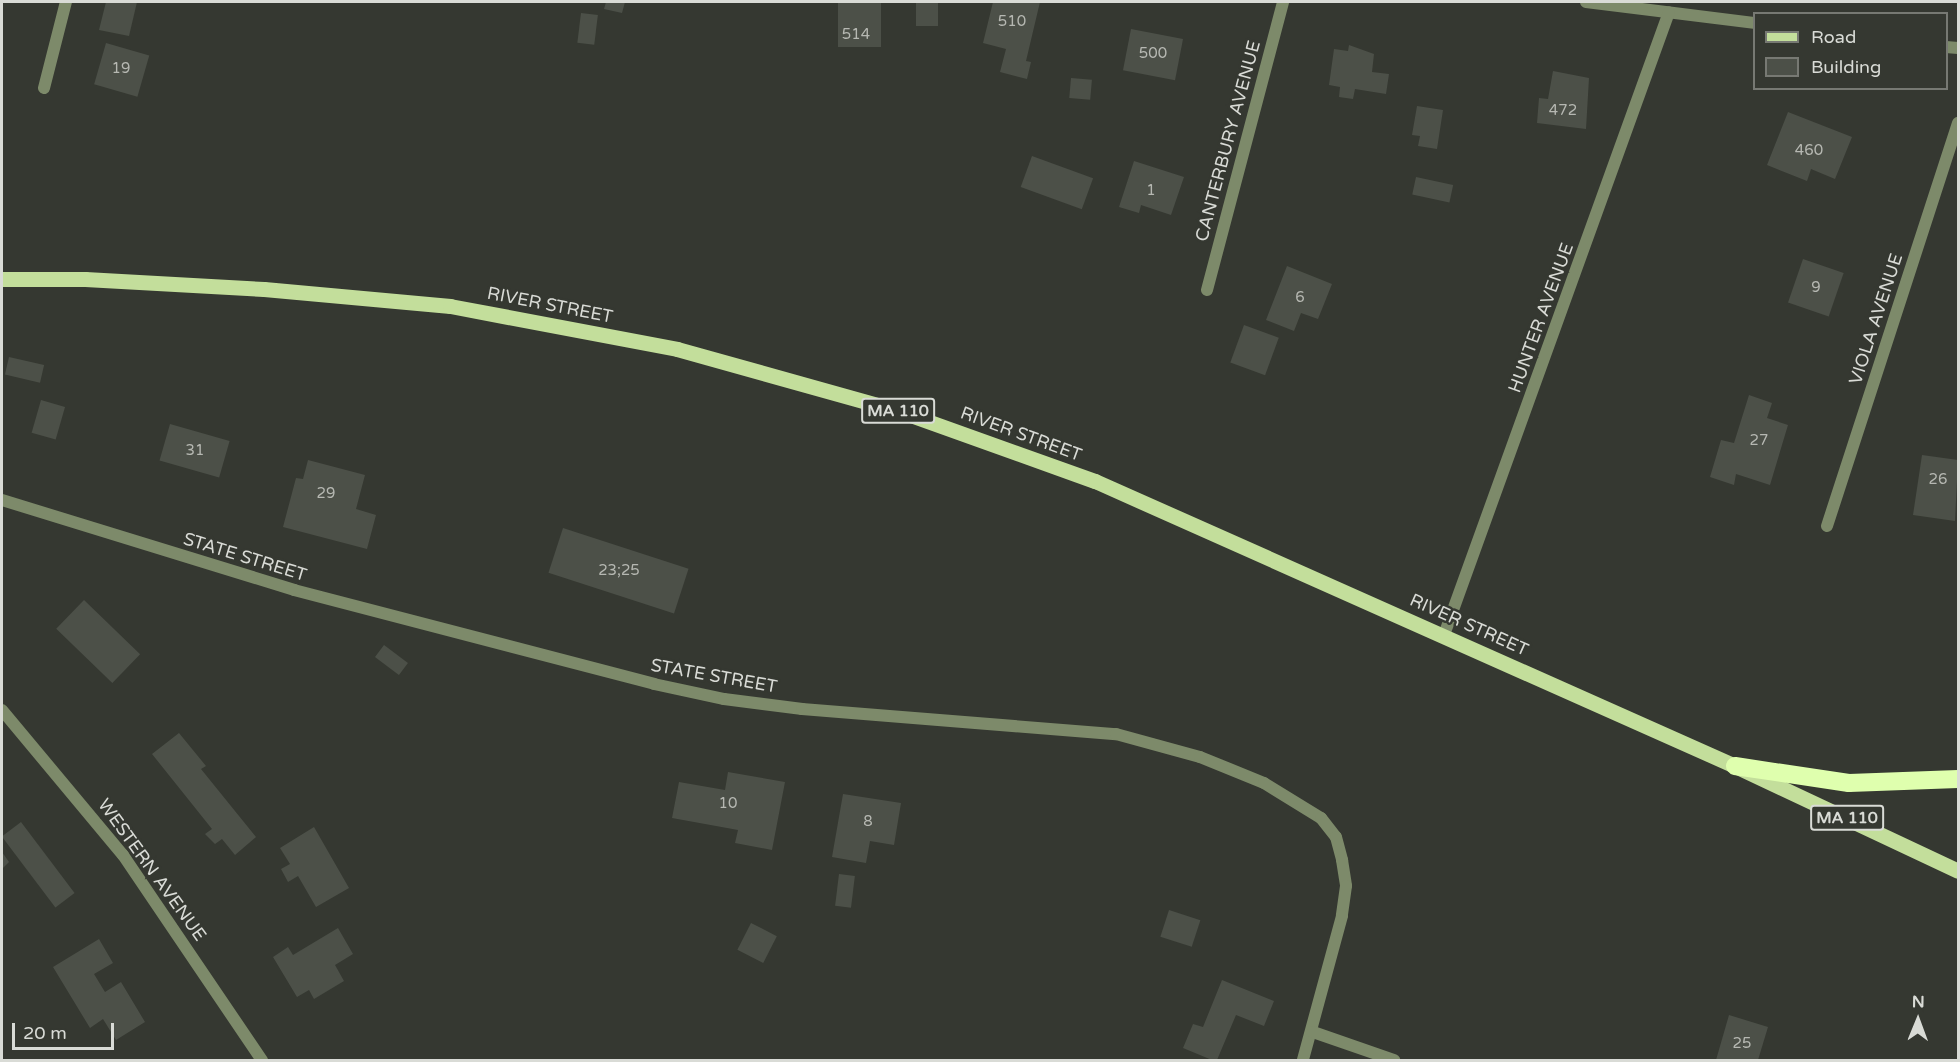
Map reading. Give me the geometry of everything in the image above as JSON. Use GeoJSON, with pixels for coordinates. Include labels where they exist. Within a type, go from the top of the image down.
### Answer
{"type":"FeatureCollection","features":[{"type":"Feature","properties":{"kind":"highway"},"geometry":{"type":"LineString","coordinates":[[1735,766],[1849,783],[1959,779]]}},
{"type":"Feature","properties":{"kind":"main road","name":"RIVER STREET"},"geometry":{"type":"LineString","coordinates":[[2,279],[85,279],[264,289],[450,306],[677,349],[902,412],[1095,481],[1735,766],[1959,871]]}},
{"type":"Feature","properties":{"kind":"street"},"geometry":{"type":"LineString","coordinates":[[44,87],[66,2]]}},
{"type":"Feature","properties":{"kind":"street","name":"CANTERBURY AVENUE"},"geometry":{"type":"LineString","coordinates":[[1207,290],[1283,2]]}},
{"type":"Feature","properties":{"kind":"street"},"geometry":{"type":"LineString","coordinates":[[1586,2],[1753,23]]}},
{"type":"Feature","properties":{"kind":"street","name":"HUNTER AVENUE"},"geometry":{"type":"LineString","coordinates":[[1444,635],[1669,12]]}},
{"type":"Feature","properties":{"kind":"street","name":"VIOLA AVENUE"},"geometry":{"type":"LineString","coordinates":[[1827,526],[1959,123]]}},
{"type":"Feature","properties":{"kind":"street","name":"STATE STREET"},"geometry":{"type":"LineString","coordinates":[[2,500],[294,590],[654,684],[724,699],[802,709],[1116,734],[1200,757],[1264,783],[1321,818],[1336,837],[1346,886],[1342,916],[1313,1032],[1303,1060]]}},
{"type":"Feature","properties":{"kind":"street","name":"WESTERN AVENUE"},"geometry":{"type":"LineString","coordinates":[[2,710],[123,855],[262,1060]]}},
{"type":"Feature","properties":{"kind":"street"},"geometry":{"type":"LineString","coordinates":[[1313,1032],[1394,1060]]}},
{"type":"Feature","properties":{"kind":"building"},"geometry":{"type":"Polygon","coordinates":[[[106,2],[137,2],[129,36],[99,30],[106,2]]]}},
{"type":"Feature","properties":{"kind":"building"},"geometry":{"type":"Polygon","coordinates":[[[606,2],[625,2],[622,13],[604,9],[606,2]]]}},
{"type":"Feature","properties":{"kind":"building"},"geometry":{"type":"Polygon","coordinates":[[[838,2],[881,2],[881,47],[838,47],[838,2]]]}},
{"type":"Feature","properties":{"kind":"building"},"geometry":{"type":"Polygon","coordinates":[[[916,2],[938,2],[938,26],[916,26],[916,2]]]}},
{"type":"Feature","properties":{"kind":"building"},"geometry":{"type":"Polygon","coordinates":[[[993,2],[1040,2],[1026,61],[1031,62],[1027,79],[1000,72],[1006,49],[983,43],[993,2]]]}},
{"type":"Feature","properties":{"kind":"building"},"geometry":{"type":"Polygon","coordinates":[[[581,13],[598,15],[594,45],[577,43],[581,13]]]}},
{"type":"Feature","properties":{"kind":"building"},"geometry":{"type":"Polygon","coordinates":[[[1131,29],[1183,39],[1175,80],[1123,70],[1131,29]]]}},
{"type":"Feature","properties":{"kind":"building"},"geometry":{"type":"Polygon","coordinates":[[[106,43],[149,55],[137,97],[94,84],[106,43]]]}},
{"type":"Feature","properties":{"kind":"building"},"geometry":{"type":"Polygon","coordinates":[[[1349,45],[1374,54],[1372,72],[1389,74],[1386,94],[1355,89],[1353,99],[1339,97],[1340,87],[1329,85],[1334,49],[1348,51],[1349,45]]]}},
{"type":"Feature","properties":{"kind":"building"},"geometry":{"type":"Polygon","coordinates":[[[1553,71],[1589,78],[1586,129],[1537,123],[1539,98],[1548,99],[1553,71]]]}},
{"type":"Feature","properties":{"kind":"building"},"geometry":{"type":"Polygon","coordinates":[[[1071,78],[1092,80],[1090,100],[1069,98],[1071,78]]]}},
{"type":"Feature","properties":{"kind":"building"},"geometry":{"type":"Polygon","coordinates":[[[1417,106],[1443,110],[1437,149],[1418,146],[1420,136],[1412,135],[1417,106]]]}},
{"type":"Feature","properties":{"kind":"building"},"geometry":{"type":"Polygon","coordinates":[[[1788,112],[1852,137],[1835,179],[1811,169],[1807,181],[1767,165],[1788,112]]]}},
{"type":"Feature","properties":{"kind":"building"},"geometry":{"type":"Polygon","coordinates":[[[1032,156],[1093,178],[1082,209],[1021,187],[1032,156]]]}},
{"type":"Feature","properties":{"kind":"building"},"geometry":{"type":"Polygon","coordinates":[[[1134,161],[1184,177],[1171,215],[1141,205],[1139,213],[1119,207],[1134,161]]]}},
{"type":"Feature","properties":{"kind":"building"},"geometry":{"type":"Polygon","coordinates":[[[1416,177],[1453,185],[1449,203],[1412,195],[1416,177]]]}},
{"type":"Feature","properties":{"kind":"building"},"geometry":{"type":"Polygon","coordinates":[[[1803,259],[1844,273],[1829,316],[1788,302],[1803,259]]]}},
{"type":"Feature","properties":{"kind":"building"},"geometry":{"type":"Polygon","coordinates":[[[1287,266],[1332,284],[1318,319],[1301,313],[1294,331],[1266,320],[1287,266]]]}},
{"type":"Feature","properties":{"kind":"building"},"geometry":{"type":"Polygon","coordinates":[[[1244,325],[1279,338],[1265,375],[1230,363],[1244,325]]]}},
{"type":"Feature","properties":{"kind":"building"},"geometry":{"type":"Polygon","coordinates":[[[9,357],[44,365],[40,383],[5,375],[9,357]]]}},
{"type":"Feature","properties":{"kind":"building"},"geometry":{"type":"Polygon","coordinates":[[[1749,395],[1772,403],[1767,418],[1788,425],[1770,485],[1736,474],[1734,485],[1710,477],[1721,440],[1734,443],[1749,395]]]}},
{"type":"Feature","properties":{"kind":"building"},"geometry":{"type":"Polygon","coordinates":[[[41,400],[65,407],[56,440],[32,433],[41,400]]]}},
{"type":"Feature","properties":{"kind":"building"},"geometry":{"type":"Polygon","coordinates":[[[170,424],[230,441],[219,478],[160,461],[170,424]]]}},
{"type":"Feature","properties":{"kind":"building"},"geometry":{"type":"Polygon","coordinates":[[[1922,455],[1958,460],[1955,521],[1913,515],[1922,455]]]}},
{"type":"Feature","properties":{"kind":"building"},"geometry":{"type":"Polygon","coordinates":[[[308,460],[365,475],[356,509],[376,515],[367,549],[283,527],[296,478],[303,479],[308,460]]]}},
{"type":"Feature","properties":{"kind":"building"},"geometry":{"type":"Polygon","coordinates":[[[563,528],[689,569],[674,613],[548,573],[563,528]]]}},
{"type":"Feature","properties":{"kind":"building"},"geometry":{"type":"Polygon","coordinates":[[[84,600],[140,654],[112,683],[56,629],[84,600]]]}},
{"type":"Feature","properties":{"kind":"building"},"geometry":{"type":"Polygon","coordinates":[[[384,645],[408,663],[399,675],[375,657],[384,645]]]}},
{"type":"Feature","properties":{"kind":"building"},"geometry":{"type":"Polygon","coordinates":[[[179,733],[206,766],[201,769],[256,837],[235,855],[222,839],[215,844],[205,834],[212,829],[152,754],[179,733]]]}},
{"type":"Feature","properties":{"kind":"building"},"geometry":{"type":"Polygon","coordinates":[[[728,772],[785,782],[772,850],[735,843],[738,830],[672,818],[679,782],[725,790],[728,772]]]}},
{"type":"Feature","properties":{"kind":"building"},"geometry":{"type":"Polygon","coordinates":[[[843,794],[901,803],[894,845],[870,841],[866,863],[832,857],[843,794]]]}},
{"type":"Feature","properties":{"kind":"building"},"geometry":{"type":"Polygon","coordinates":[[[21,822],[75,893],[55,908],[2,837],[21,822]]]}},
{"type":"Feature","properties":{"kind":"building"},"geometry":{"type":"Polygon","coordinates":[[[314,827],[349,888],[316,907],[298,876],[288,882],[281,869],[290,864],[280,848],[314,827]]]}},
{"type":"Feature","properties":{"kind":"building"},"geometry":{"type":"Polygon","coordinates":[[[2,852],[9,862],[2,869],[2,852]]]}},
{"type":"Feature","properties":{"kind":"building"},"geometry":{"type":"Polygon","coordinates":[[[839,874],[855,876],[851,908],[835,906],[839,874]]]}},
{"type":"Feature","properties":{"kind":"building"},"geometry":{"type":"Polygon","coordinates":[[[1169,910],[1200,920],[1192,947],[1160,937],[1169,910]]]}},
{"type":"Feature","properties":{"kind":"building"},"geometry":{"type":"Polygon","coordinates":[[[751,923],[777,936],[763,963],[737,950],[751,923]]]}},
{"type":"Feature","properties":{"kind":"building"},"geometry":{"type":"Polygon","coordinates":[[[338,928],[353,954],[335,965],[344,981],[314,999],[309,990],[297,997],[273,957],[288,947],[293,955],[338,928]]]}},
{"type":"Feature","properties":{"kind":"building"},"geometry":{"type":"Polygon","coordinates":[[[99,939],[113,963],[94,974],[105,992],[121,982],[145,1022],[116,1040],[103,1019],[90,1028],[53,967],[99,939]]]}},
{"type":"Feature","properties":{"kind":"building"},"geometry":{"type":"Polygon","coordinates":[[[1222,980],[1274,1001],[1264,1026],[1236,1015],[1217,1060],[1212,1060],[1183,1048],[1193,1024],[1203,1027],[1222,980]]]}},
{"type":"Feature","properties":{"kind":"building"},"geometry":{"type":"Polygon","coordinates":[[[1729,1015],[1768,1027],[1758,1060],[1716,1060],[1729,1015]]]}}]}
